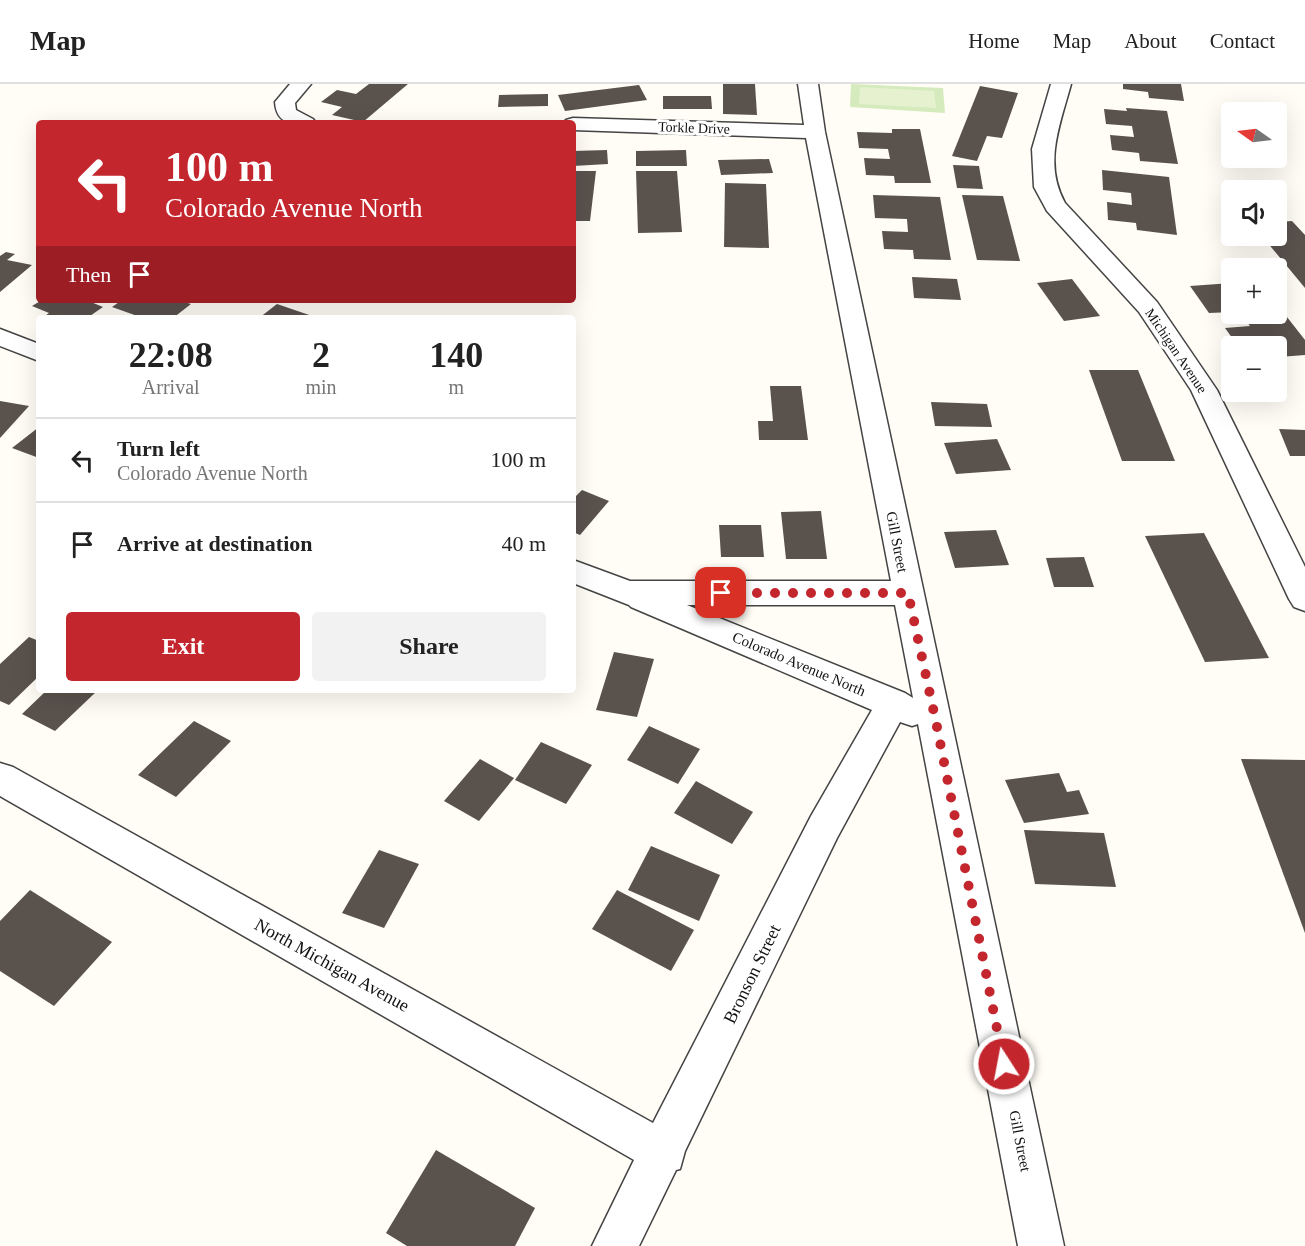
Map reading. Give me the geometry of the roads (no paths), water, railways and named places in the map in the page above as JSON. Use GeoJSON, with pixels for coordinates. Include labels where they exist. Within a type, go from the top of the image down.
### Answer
{"type":"FeatureCollection","features":[{"type":"Feature","properties":{"kind":"street"},"geometry":{"type":"LineString","coordinates":[[300,120],[286,113],[285,102],[301,84]]}},
{"type":"Feature","properties":{"kind":"street","name":"Gill Street"},"geometry":{"type":"LineString","coordinates":[[808,84],[815,132],[1041,1246]]}},
{"type":"Feature","properties":{"kind":"street","name":"Michigan Avenue"},"geometry":{"type":"LineString","coordinates":[[1061,84],[1043,149],[1045,187],[1055,206],[1148,308],[1173,341],[1204,390],[1305,599]]}},
{"type":"Feature","properties":{"kind":"street","name":"Torkle Drive"},"geometry":{"type":"LineString","coordinates":[[576,124],[815,132]]}},
{"type":"Feature","properties":{"kind":"street"},"geometry":{"type":"LineString","coordinates":[[0,337],[36,352]]}},
{"type":"Feature","properties":{"kind":"street","name":"Colorado Avenue North"},"geometry":{"type":"LineString","coordinates":[[576,572],[936,722]]}},
{"type":"Feature","properties":{"kind":"street","name":"Colorado Avenue North"},"geometry":{"type":"LineString","coordinates":[[628,593],[908,593]]}},
{"type":"Feature","properties":{"kind":"street","name":"Bronson Street"},"geometry":{"type":"LineString","coordinates":[[615,1246],[664,1153],[825,827],[892,703]]}},
{"type":"Feature","properties":{"kind":"street","name":"North Michigan Avenue"},"geometry":{"type":"LineString","coordinates":[[0,778],[664,1153]]}}]}
